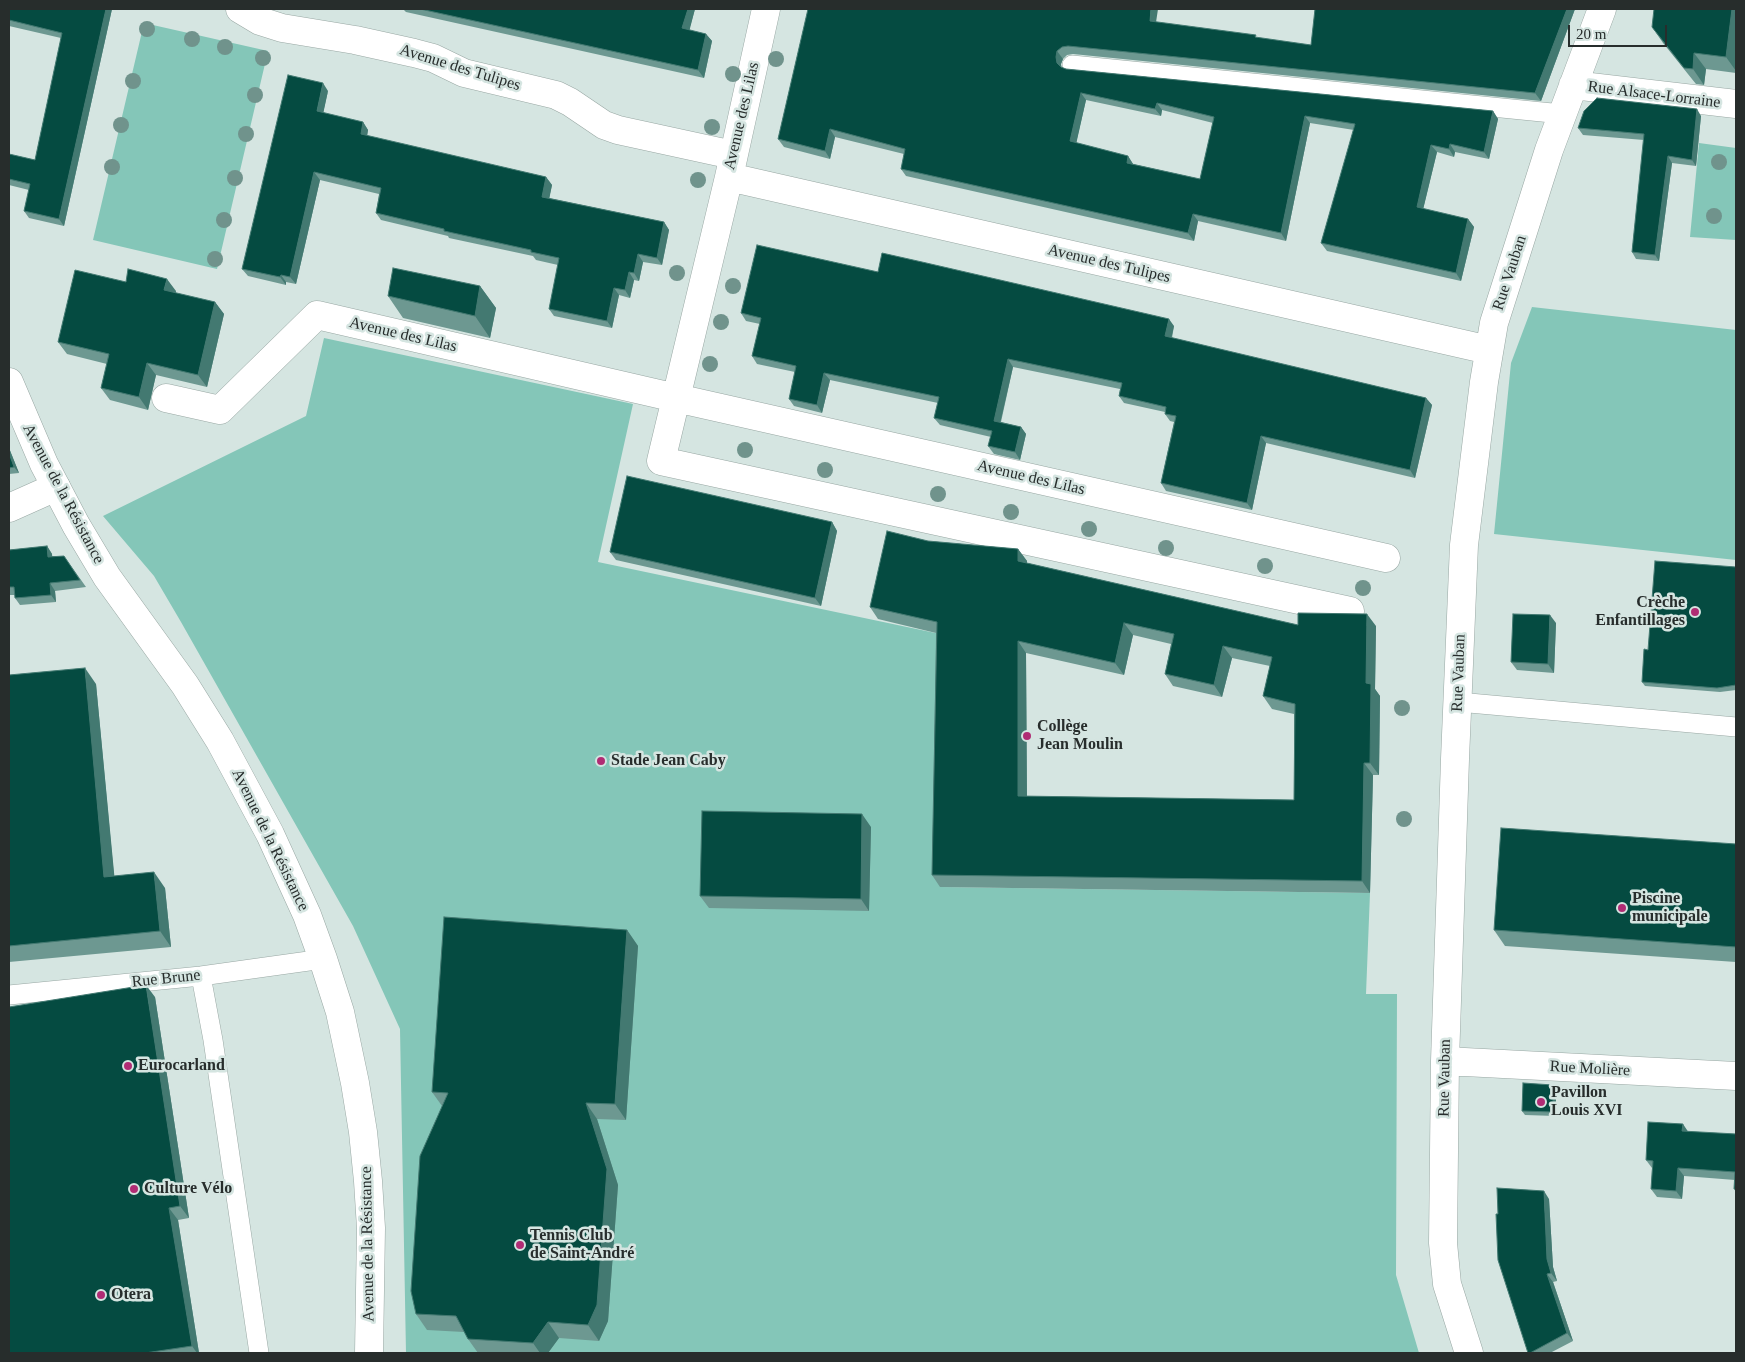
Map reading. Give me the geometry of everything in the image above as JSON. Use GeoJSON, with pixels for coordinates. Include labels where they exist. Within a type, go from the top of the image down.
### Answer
{"type":"FeatureCollection","features":[{"type":"Feature","properties":{"kind":"street","name":"Avenue des Tulipes"},"geometry":{"type":"LineString","coordinates":[[240,9],[260,21],[282,28],[355,40],[414,53],[433,58],[464,73],[556,95],[604,125],[731,166],[1489,350]]}},
{"type":"Feature","properties":{"kind":"street","name":"Avenue des Lilas"},"geometry":{"type":"LineString","coordinates":[[676,398],[766,9]]}},
{"type":"Feature","properties":{"kind":"street","name":"Rue Vauban"},"geometry":{"type":"LineString","coordinates":[[1469,1353],[1447,1284],[1442,1243],[1445,1061],[1464,545],[1494,323],[1562,114],[1602,9]]}},
{"type":"Feature","properties":{"kind":"street","name":"Rue Alsace-Lorraine"},"geometry":{"type":"LineString","coordinates":[[1573,85],[1736,104]]}},
{"type":"Feature","properties":{"kind":"street","name":"Avenue des Lilas"},"geometry":{"type":"LineString","coordinates":[[166,398],[220,410],[317,315],[1386,558]]}},
{"type":"Feature","properties":{"kind":"street","name":"Avenue de la Résistance"},"geometry":{"type":"LineString","coordinates":[[9,382],[40,457],[80,532],[107,577],[185,685],[224,748],[280,854],[307,915],[340,1012],[349,1054],[366,1164],[372,1269],[369,1353]]}},
{"type":"Feature","properties":{"kind":"street"},"geometry":{"type":"LineString","coordinates":[[676,398],[661,461],[1350,611]]}},
{"type":"Feature","properties":{"kind":"street"},"geometry":{"type":"LineString","coordinates":[[9,508],[56,487]]}},
{"type":"Feature","properties":{"kind":"street","name":"Rue Molière"},"geometry":{"type":"LineString","coordinates":[[1445,1061],[1736,1076]]}},
{"type":"Feature","properties":{"kind":"lane"},"geometry":{"type":"LineString","coordinates":[[1072,65],[1562,114]]}},
{"type":"Feature","properties":{"kind":"lane"},"geometry":{"type":"LineString","coordinates":[[1458,702],[1736,727]]}},
{"type":"Feature","properties":{"kind":"lane","name":"Rue Brune"},"geometry":{"type":"LineString","coordinates":[[9,995],[201,976],[323,959]]}},
{"type":"Feature","properties":{"kind":"lane"},"geometry":{"type":"LineString","coordinates":[[201,976],[213,1040],[259,1353]]}},
{"type":"Feature","properties":{"kind":"green space"},"geometry":{"type":"Polygon","coordinates":[[[144,23],[268,51],[217,269],[93,240],[144,23]]]}},
{"type":"Feature","properties":{"kind":"green space"},"geometry":{"type":"Polygon","coordinates":[[[1699,143],[1736,148],[1736,240],[1690,237],[1699,143]]]}},
{"type":"Feature","properties":{"kind":"green space"},"geometry":{"type":"Polygon","coordinates":[[[1532,307],[1736,330],[1736,560],[1494,534],[1511,363],[1532,307]]]}},
{"type":"Feature","properties":{"kind":"green space","name":"Stade Jean Caby"},"geometry":{"type":"Polygon","coordinates":[[[324,338],[633,404],[598,562],[945,635],[941,887],[1370,893],[1366,994],[1397,994],[1396,1275],[1419,1353],[406,1353],[400,1029],[353,926],[181,622],[154,576],[103,516],[306,416],[324,338]]]}},
{"type":"Feature","properties":{"kind":"building"},"geometry":{"type":"Polygon","coordinates":[[[9,9],[106,9],[59,219],[24,211],[30,184],[9,179],[9,154],[35,160],[62,33],[9,20],[9,9]]]}},
{"type":"Feature","properties":{"kind":"building"},"geometry":{"type":"Polygon","coordinates":[[[420,9],[688,9],[682,28],[706,34],[698,70],[420,9]]]}},
{"type":"Feature","properties":{"kind":"building"},"geometry":{"type":"Polygon","coordinates":[[[808,9],[1151,9],[1150,21],[1256,35],[1255,37],[1311,45],[1315,9],[1567,9],[1535,93],[1068,46],[1062,47],[1057,51],[1057,63],[1066,69],[1493,111],[1484,152],[1450,144],[1449,149],[1431,145],[1417,207],[1468,219],[1456,273],[1321,243],[1355,124],[1305,116],[1281,233],[1193,214],[1188,233],[901,169],[905,149],[830,129],[825,151],[778,139],[808,9]],[[1081,93],[1070,141],[1128,156],[1127,163],[1200,179],[1214,117],[1157,103],[1155,109],[1081,93]]]}},
{"type":"Feature","properties":{"kind":"building"},"geometry":{"type":"Polygon","coordinates":[[[1654,9],[1732,9],[1726,57],[1694,53],[1693,69],[1684,68],[1652,27],[1654,9]]]}},
{"type":"Feature","properties":{"kind":"building"},"geometry":{"type":"Polygon","coordinates":[[[288,75],[323,83],[317,111],[363,122],[361,134],[546,177],[542,197],[664,222],[657,258],[638,254],[634,273],[629,272],[625,290],[614,288],[607,321],[549,309],[559,258],[376,213],[381,188],[314,172],[290,277],[281,275],[280,277],[242,269],[288,75]]]}},
{"type":"Feature","properties":{"kind":"building"},"geometry":{"type":"Polygon","coordinates":[[[1597,98],[1697,109],[1692,160],[1668,156],[1655,255],[1632,252],[1644,134],[1578,128],[1584,111],[1597,98]]]}},
{"type":"Feature","properties":{"kind":"building"},"geometry":{"type":"Polygon","coordinates":[[[757,245],[878,272],[882,253],[922,262],[1169,319],[1165,336],[1426,398],[1410,470],[1261,436],[1247,503],[1161,483],[1176,416],[1165,414],[1166,407],[1119,396],[1122,383],[1008,359],[994,421],[1021,427],[1015,452],[988,446],[992,431],[934,418],[939,397],[824,373],[817,405],[789,399],[796,366],[752,356],[761,318],[741,313],[757,245]]]}},
{"type":"Feature","properties":{"kind":"building"},"geometry":{"type":"Polygon","coordinates":[[[393,268],[480,286],[475,316],[388,296],[393,268]]]}},
{"type":"Feature","properties":{"kind":"building"},"geometry":{"type":"Polygon","coordinates":[[[128,269],[167,279],[164,290],[215,302],[198,375],[147,363],[139,397],[101,388],[109,354],[58,342],[75,270],[126,282],[128,269]]]}},
{"type":"Feature","properties":{"kind":"building"},"geometry":{"type":"Polygon","coordinates":[[[9,453],[14,467],[9,468],[9,453]]]}},
{"type":"Feature","properties":{"kind":"building"},"geometry":{"type":"Polygon","coordinates":[[[627,476],[832,522],[815,598],[610,552],[627,476]]]}},
{"type":"Feature","properties":{"kind":"building"},"geometry":{"type":"Polygon","coordinates":[[[887,531],[928,541],[1018,549],[1018,561],[1298,625],[1298,613],[1367,614],[1366,683],[1371,684],[1370,763],[1364,763],[1362,881],[932,875],[937,622],[870,607],[887,531]],[[1124,623],[1115,663],[1018,641],[1018,796],[1294,800],[1295,704],[1263,696],[1272,657],[1223,646],[1214,685],[1165,674],[1174,634],[1124,623]]]}},
{"type":"Feature","properties":{"kind":"building"},"geometry":{"type":"Polygon","coordinates":[[[47,546],[48,557],[64,556],[80,580],[50,583],[51,595],[15,598],[14,587],[9,587],[9,550],[47,546]]]}},
{"type":"Feature","properties":{"kind":"building","name":"Crèche Enfantillages"},"geometry":{"type":"Polygon","coordinates":[[[1655,561],[1736,567],[1736,685],[1717,688],[1642,682],[1644,649],[1648,650],[1655,561]]]}},
{"type":"Feature","properties":{"kind":"building"},"geometry":{"type":"Polygon","coordinates":[[[1513,614],[1550,615],[1548,664],[1511,662],[1513,614]]]}},
{"type":"Feature","properties":{"kind":"building"},"geometry":{"type":"Polygon","coordinates":[[[85,668],[104,877],[154,872],[160,931],[9,946],[9,675],[85,668]]]}},
{"type":"Feature","properties":{"kind":"building"},"geometry":{"type":"Polygon","coordinates":[[[702,811],[862,814],[861,899],[700,896],[702,811]]]}},
{"type":"Feature","properties":{"kind":"building","name":"Piscine municipale"},"geometry":{"type":"Polygon","coordinates":[[[1501,828],[1736,844],[1736,947],[1494,930],[1501,828]]]}},
{"type":"Feature","properties":{"kind":"building"},"geometry":{"type":"Polygon","coordinates":[[[444,917],[627,930],[615,1104],[586,1103],[607,1169],[597,1305],[588,1325],[548,1322],[533,1343],[468,1339],[456,1316],[416,1314],[411,1291],[420,1156],[448,1093],[432,1092],[444,917]]]}},
{"type":"Feature","properties":{"kind":"building"},"geometry":{"type":"Polygon","coordinates":[[[146,985],[180,1206],[169,1208],[192,1346],[145,1353],[9,1353],[9,1007],[146,985]]]}},
{"type":"Feature","properties":{"kind":"building","name":"Pavillon Louis XVI"},"geometry":{"type":"Polygon","coordinates":[[[1523,1083],[1553,1085],[1553,1112],[1522,1111],[1523,1083]]]}},
{"type":"Feature","properties":{"kind":"building"},"geometry":{"type":"Polygon","coordinates":[[[1648,1122],[1683,1124],[1682,1131],[1736,1134],[1736,1189],[1734,1189],[1735,1172],[1678,1168],[1676,1191],[1651,1189],[1653,1161],[1646,1160],[1648,1122]]]}},
{"type":"Feature","properties":{"kind":"building"},"geometry":{"type":"Polygon","coordinates":[[[1497,1188],[1544,1191],[1547,1259],[1551,1273],[1547,1274],[1567,1333],[1530,1353],[1528,1353],[1498,1260],[1497,1188]]]}},
{"type":"Feature","properties":{"kind":"place","name":"Crèche Enfantillages"},"geometry":{"type":"Point","coordinates":[1695,612]}},
{"type":"Feature","properties":{"kind":"place","name":"Collège Jean Moulin"},"geometry":{"type":"Point","coordinates":[1027,736]}},
{"type":"Feature","properties":{"kind":"place","name":"Stade Jean Caby"},"geometry":{"type":"Point","coordinates":[601,761]}},
{"type":"Feature","properties":{"kind":"place","name":"Piscine municipale"},"geometry":{"type":"Point","coordinates":[1622,908]}},
{"type":"Feature","properties":{"kind":"place","name":"Eurocarland"},"geometry":{"type":"Point","coordinates":[128,1066]}},
{"type":"Feature","properties":{"kind":"place","name":"Pavillon Louis XVI"},"geometry":{"type":"Point","coordinates":[1541,1102]}},
{"type":"Feature","properties":{"kind":"place","name":"Culture Vélo"},"geometry":{"type":"Point","coordinates":[134,1189]}},
{"type":"Feature","properties":{"kind":"place","name":"Tennis Club de Saint-André"},"geometry":{"type":"Point","coordinates":[520,1245]}},
{"type":"Feature","properties":{"kind":"place","name":"Otera"},"geometry":{"type":"Point","coordinates":[101,1295]}}]}
